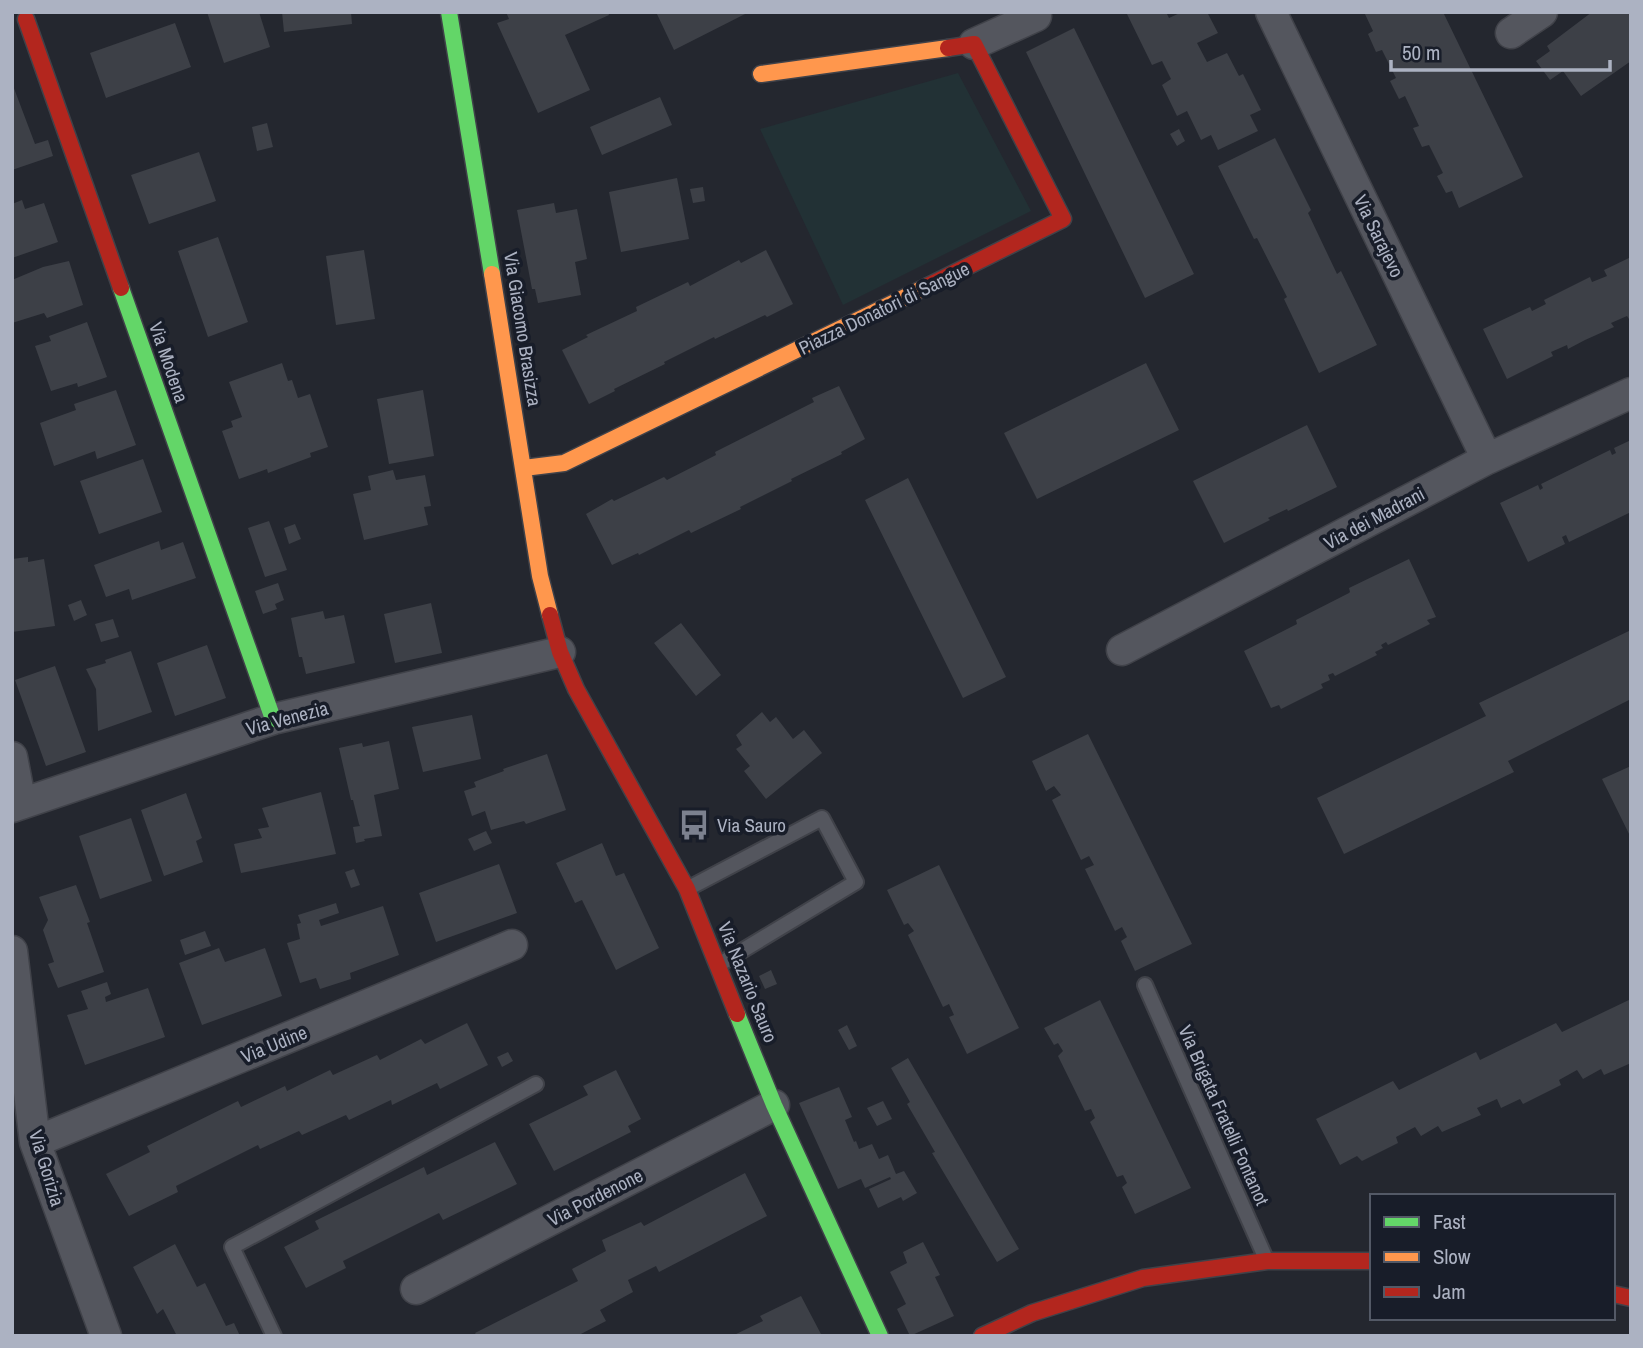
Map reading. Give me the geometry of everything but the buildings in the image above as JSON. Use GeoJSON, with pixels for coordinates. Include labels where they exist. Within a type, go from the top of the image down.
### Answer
{"type":"FeatureCollection","features":[{"type":"Feature","properties":{"kind":"street","name":"Via Giacomo Brasizza"},"geometry":{"type":"LineString","coordinates":[[449,12],[540,576],[560,652]]}},
{"type":"Feature","properties":{"kind":"street","name":"Via Sarajevo"},"geometry":{"type":"LineString","coordinates":[[1271,12],[1487,459]]}},
{"type":"Feature","properties":{"kind":"street"},"geometry":{"type":"LineString","coordinates":[[1511,33],[1542,12]]}},
{"type":"Feature","properties":{"kind":"street"},"geometry":{"type":"LineString","coordinates":[[761,74],[974,44],[1036,16]]}},
{"type":"Feature","properties":{"kind":"street","name":"Via Modena"},"geometry":{"type":"LineString","coordinates":[[28,18],[273,719]]}},
{"type":"Feature","properties":{"kind":"street","name":"Piazza Donatori di Sangue"},"geometry":{"type":"LineString","coordinates":[[524,468],[564,463],[1063,219],[974,44]]}},
{"type":"Feature","properties":{"kind":"street","name":"Via dei Madrani"},"geometry":{"type":"LineString","coordinates":[[1122,650],[1487,459],[1631,393]]}},
{"type":"Feature","properties":{"kind":"street","name":"Via Venezia"},"geometry":{"type":"LineString","coordinates":[[12,757],[16,806],[273,719],[560,652]]}},
{"type":"Feature","properties":{"kind":"street","name":"Via Nazario Sauro"},"geometry":{"type":"LineString","coordinates":[[560,652],[576,689],[687,889],[774,1105],[880,1336]]}},
{"type":"Feature","properties":{"kind":"street","name":"Via Udine"},"geometry":{"type":"LineString","coordinates":[[35,1143],[512,945]]}},
{"type":"Feature","properties":{"kind":"street","name":"Via Gorizia"},"geometry":{"type":"LineString","coordinates":[[12,951],[35,1143],[106,1336]]}},
{"type":"Feature","properties":{"kind":"street","name":"Via Pordenone"},"geometry":{"type":"LineString","coordinates":[[416,1289],[774,1105]]}},
{"type":"Feature","properties":{"kind":"street"},"geometry":{"type":"LineString","coordinates":[[982,1336],[1032,1313],[1143,1278],[1267,1261],[1370,1261]]}},
{"type":"Feature","properties":{"kind":"lane"},"geometry":{"type":"LineString","coordinates":[[687,889],[822,818],[856,882],[719,964]]}},
{"type":"Feature","properties":{"kind":"lane","name":"Via Brigata Fratelli Fontanot"},"geometry":{"type":"LineString","coordinates":[[1145,985],[1267,1261]]}},
{"type":"Feature","properties":{"kind":"lane"},"geometry":{"type":"LineString","coordinates":[[274,1336],[232,1247],[536,1084]]}},
{"type":"Feature","properties":{"kind":"shaded area"},"geometry":{"type":"Polygon","coordinates":[[[958,73],[1031,211],[843,305],[760,129],[958,73]]]}},
{"type":"Feature","properties":{"kind":"traffic: fast"},"geometry":{"type":"LineString","coordinates":[[449,12],[492,274]]}},
{"type":"Feature","properties":{"kind":"traffic: fast"},"geometry":{"type":"LineString","coordinates":[[121,288],[273,719]]}},
{"type":"Feature","properties":{"kind":"traffic: fast"},"geometry":{"type":"LineString","coordinates":[[737,1014],[774,1105],[880,1336]]}},
{"type":"Feature","properties":{"kind":"traffic: slow"},"geometry":{"type":"LineString","coordinates":[[761,74],[948,48]]}},
{"type":"Feature","properties":{"kind":"traffic: slow"},"geometry":{"type":"LineString","coordinates":[[492,274],[540,576],[550,615]]}},
{"type":"Feature","properties":{"kind":"traffic: slow"},"geometry":{"type":"LineString","coordinates":[[524,468],[564,463],[928,286]]}},
{"type":"Feature","properties":{"kind":"traffic: jam"},"geometry":{"type":"LineString","coordinates":[[26,19],[121,288]]}},
{"type":"Feature","properties":{"kind":"traffic: jam"},"geometry":{"type":"LineString","coordinates":[[928,286],[1063,219],[974,44],[948,48]]}},
{"type":"Feature","properties":{"kind":"traffic: jam"},"geometry":{"type":"LineString","coordinates":[[550,615],[560,652],[576,689],[687,889],[737,1014]]}},
{"type":"Feature","properties":{"kind":"traffic: jam"},"geometry":{"type":"LineString","coordinates":[[982,1336],[1032,1313],[1143,1278],[1267,1261],[1370,1261]]}},
{"type":"Feature","properties":{"kind":"traffic: jam"},"geometry":{"type":"LineString","coordinates":[[1615,1294],[1631,1298]]}},
{"type":"Feature","properties":{"kind":"place","name":"Via Sauro"},"geometry":{"type":"Point","coordinates":[694,825]}}]}
